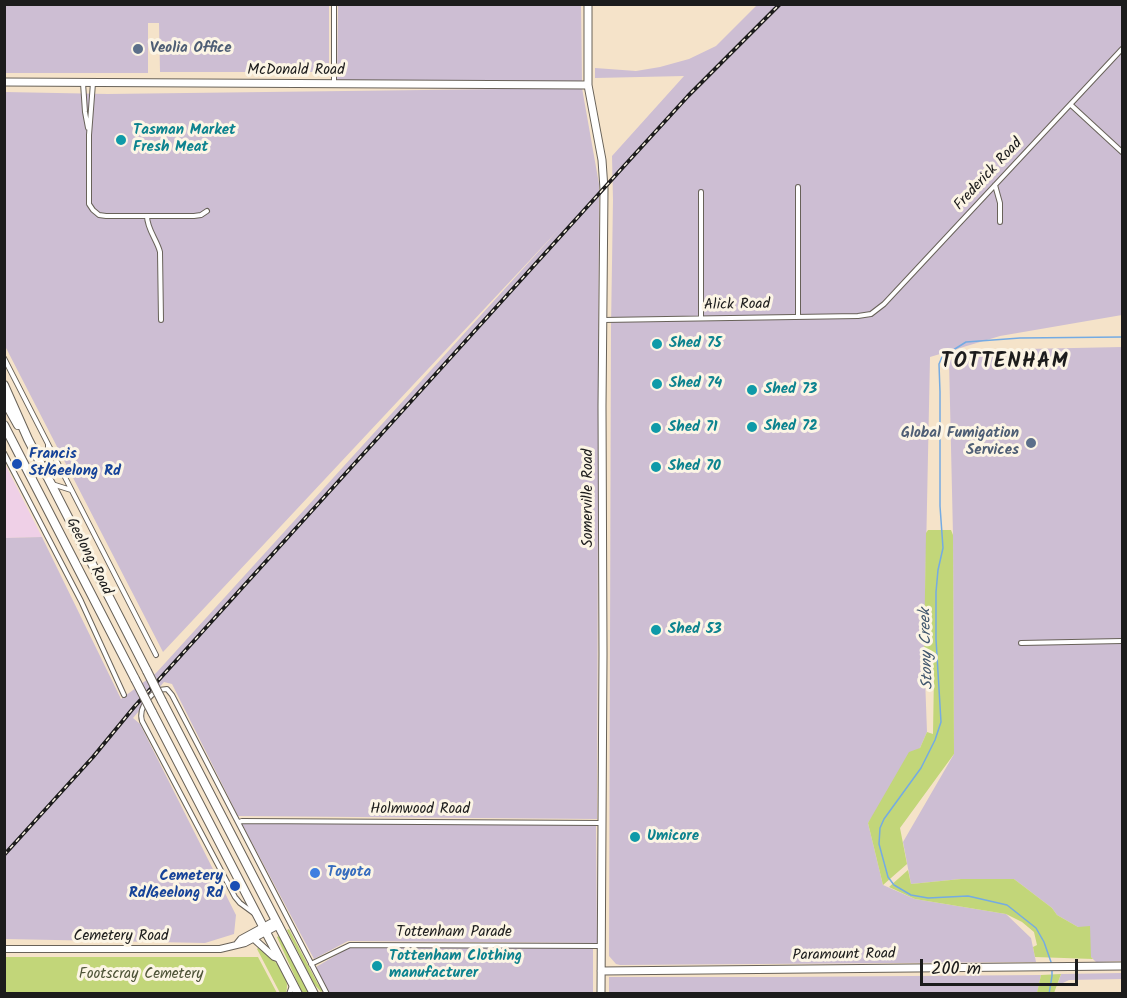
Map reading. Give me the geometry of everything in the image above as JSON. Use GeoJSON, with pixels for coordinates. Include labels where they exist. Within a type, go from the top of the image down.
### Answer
{"type":"FeatureCollection","features":[{"type":"Feature","properties":{"kind":"highway","name":"Geelong Road"},"geometry":{"type":"LineString","coordinates":[[4,385],[28,439],[314,993]]}},
{"type":"Feature","properties":{"kind":"highway"},"geometry":{"type":"LineString","coordinates":[[4,400],[28,439]]}},
{"type":"Feature","properties":{"kind":"highway","name":"Geelong Road"},"geometry":{"type":"LineString","coordinates":[[4,425],[298,993]]}},
{"type":"Feature","properties":{"kind":"main road","name":"Somerville Road"},"geometry":{"type":"LineString","coordinates":[[588,4],[588,85],[603,166],[604,189],[601,993]]}},
{"type":"Feature","properties":{"kind":"main road","name":"McDonald Road"},"geometry":{"type":"LineString","coordinates":[[4,82],[588,85]]}},
{"type":"Feature","properties":{"kind":"main road","name":"Paramount Road"},"geometry":{"type":"LineString","coordinates":[[601,971],[1122,966]]}},
{"type":"Feature","properties":{"kind":"street"},"geometry":{"type":"LineString","coordinates":[[334,4],[334,84]]}},
{"type":"Feature","properties":{"kind":"street","name":"Frederick Road"},"geometry":{"type":"LineString","coordinates":[[871,314],[884,304],[1122,49]]}},
{"type":"Feature","properties":{"kind":"street"},"geometry":{"type":"LineString","coordinates":[[83,83],[89,135]]}},
{"type":"Feature","properties":{"kind":"street"},"geometry":{"type":"LineString","coordinates":[[93,83],[89,135],[89,204],[93,210],[99,215],[106,216],[194,216],[207,211]]}},
{"type":"Feature","properties":{"kind":"street"},"geometry":{"type":"LineString","coordinates":[[1071,105],[1122,152]]}},
{"type":"Feature","properties":{"kind":"street"},"geometry":{"type":"LineString","coordinates":[[995,185],[1000,203],[1000,222]]}},
{"type":"Feature","properties":{"kind":"street"},"geometry":{"type":"LineString","coordinates":[[798,187],[798,317]]}},
{"type":"Feature","properties":{"kind":"street"},"geometry":{"type":"LineString","coordinates":[[701,192],[701,318]]}},
{"type":"Feature","properties":{"kind":"street"},"geometry":{"type":"LineString","coordinates":[[147,216],[148,225],[160,252],[161,320]]}},
{"type":"Feature","properties":{"kind":"street","name":"Alick Road"},"geometry":{"type":"LineString","coordinates":[[603,320],[871,314]]}},
{"type":"Feature","properties":{"kind":"street","name":"Geelong Road"},"geometry":{"type":"LineString","coordinates":[[4,358],[156,655]]}},
{"type":"Feature","properties":{"kind":"street","name":"Geelong Road"},"geometry":{"type":"LineString","coordinates":[[48,444],[50,480]]}},
{"type":"Feature","properties":{"kind":"street","name":"Geelong Road"},"geometry":{"type":"LineString","coordinates":[[4,453],[81,601],[124,695]]}},
{"type":"Feature","properties":{"kind":"street"},"geometry":{"type":"LineString","coordinates":[[50,480],[72,490]]}},
{"type":"Feature","properties":{"kind":"street"},"geometry":{"type":"LineString","coordinates":[[1022,643],[1122,641]]}},
{"type":"Feature","properties":{"kind":"street","name":"Geelong Road"},"geometry":{"type":"LineString","coordinates":[[258,916],[237,901],[142,721],[142,707],[160,690],[167,689],[172,694],[327,993]]}},
{"type":"Feature","properties":{"kind":"street","name":"Holmwood Road"},"geometry":{"type":"LineString","coordinates":[[238,822],[602,823]]}},
{"type":"Feature","properties":{"kind":"street"},"geometry":{"type":"LineString","coordinates":[[252,873],[258,861]]}},
{"type":"Feature","properties":{"kind":"street","name":"Cemetery Road"},"geometry":{"type":"LineString","coordinates":[[237,944],[241,939],[278,923],[285,915]]}},
{"type":"Feature","properties":{"kind":"street","name":"Cemetery Road"},"geometry":{"type":"LineString","coordinates":[[4,949],[210,950],[245,943],[254,939],[265,929]]}},
{"type":"Feature","properties":{"kind":"street"},"geometry":{"type":"LineString","coordinates":[[254,939],[274,957],[281,959]]}},
{"type":"Feature","properties":{"kind":"street","name":"Tottenham Parade"},"geometry":{"type":"LineString","coordinates":[[311,964],[350,945],[601,946]]}},
{"type":"Feature","properties":{"kind":"street"},"geometry":{"type":"LineString","coordinates":[[289,993],[293,983]]}},
{"type":"Feature","properties":{"kind":"shaded area"},"geometry":{"type":"Polygon","coordinates":[[[4,5],[329,5],[329,72],[160,72],[159,23],[148,23],[148,73],[5,73],[4,5]]]}},
{"type":"Feature","properties":{"kind":"shaded area"},"geometry":{"type":"Polygon","coordinates":[[[338,5],[581,5],[582,85],[337,84],[338,5]]]}},
{"type":"Feature","properties":{"kind":"shaded area"},"geometry":{"type":"Polygon","coordinates":[[[757,5],[1122,5],[1122,315],[1000,336],[930,357],[924,651],[927,732],[920,748],[868,823],[883,885],[915,899],[1006,914],[1031,938],[1036,962],[620,965],[609,956],[612,156],[684,76],[595,78],[595,68],[636,71],[689,59],[716,46],[757,5]]]}},
{"type":"Feature","properties":{"kind":"shaded area"},"geometry":{"type":"Polygon","coordinates":[[[582,88],[599,184],[597,819],[238,816],[172,684],[164,682],[133,718],[140,724],[236,915],[234,934],[205,943],[5,939],[5,538],[42,537],[121,699],[156,673],[560,228],[163,652],[5,346],[5,92],[108,94],[582,88]]]}},
{"type":"Feature","properties":{"kind":"shaded area"},"geometry":{"type":"Polygon","coordinates":[[[1122,347],[1122,961],[1096,962],[1091,957],[1078,927],[1057,915],[1052,908],[1014,879],[961,879],[911,884],[903,842],[954,754],[949,360],[1026,349],[1122,347]]]}},
{"type":"Feature","properties":{"kind":"shaded area"},"geometry":{"type":"Polygon","coordinates":[[[5,464],[42,537],[5,538],[5,464]]]}},
{"type":"Feature","properties":{"kind":"shaded area"},"geometry":{"type":"Polygon","coordinates":[[[242,824],[596,824],[597,943],[348,941],[314,959],[242,824]]]}},
{"type":"Feature","properties":{"kind":"shaded area"},"geometry":{"type":"Polygon","coordinates":[[[350,947],[593,948],[593,993],[329,993],[316,967],[350,947]]]}},
{"type":"Feature","properties":{"kind":"shaded area"},"geometry":{"type":"Polygon","coordinates":[[[1122,973],[1122,979],[1069,980],[1057,986],[1061,974],[1122,973]]]}},
{"type":"Feature","properties":{"kind":"shaded area"},"geometry":{"type":"Polygon","coordinates":[[[1041,975],[1037,994],[609,994],[609,977],[1041,975]]]}},
{"type":"Feature","properties":{"kind":"green space"},"geometry":{"type":"Polygon","coordinates":[[[928,530],[951,530],[953,535],[954,754],[900,828],[907,864],[883,885],[868,823],[909,752],[920,748],[927,732],[933,734],[934,674],[924,651],[926,533],[928,530]]]}},
{"type":"Feature","properties":{"kind":"green space"},"geometry":{"type":"Polygon","coordinates":[[[908,870],[911,884],[961,879],[1014,879],[1052,908],[1057,915],[1078,927],[1090,926],[1091,957],[1093,959],[1035,957],[1033,947],[1037,945],[1034,932],[1022,922],[1006,914],[915,899],[889,887],[908,870]]]}},
{"type":"Feature","properties":{"kind":"green space"},"geometry":{"type":"Polygon","coordinates":[[[289,929],[323,990],[321,992],[314,984],[287,930],[289,929]]]}},
{"type":"Feature","properties":{"kind":"green space"},"geometry":{"type":"Polygon","coordinates":[[[279,936],[309,993],[303,993],[300,988],[277,937],[279,936]]]}},
{"type":"Feature","properties":{"kind":"green space"},"geometry":{"type":"Polygon","coordinates":[[[260,946],[284,973],[286,993],[280,993],[257,949],[260,946]]]}},
{"type":"Feature","properties":{"kind":"green space","name":"Footscray Cemetery"},"geometry":{"type":"Polygon","coordinates":[[[4,957],[258,957],[277,993],[5,993],[4,957]]]}},
{"type":"Feature","properties":{"kind":"green space"},"geometry":{"type":"Polygon","coordinates":[[[1061,974],[1054,993],[1037,993],[1041,975],[1061,974]]]}},
{"type":"Feature","properties":{"kind":"waterway","name":"Stony Creek"},"geometry":{"type":"LineString","coordinates":[[1051,962],[1036,928],[1007,905],[968,896],[928,898],[911,895],[894,885],[888,877],[879,844],[880,828],[921,768],[941,722],[936,639],[936,592],[943,548],[940,506],[939,364],[942,357],[966,342],[1020,338],[1122,337]]}},
{"type":"Feature","properties":{"kind":"waterway","name":"Stony Creek"},"geometry":{"type":"LineString","coordinates":[[1049,994],[1052,970]]}},
{"type":"Feature","properties":{"kind":"railway"},"geometry":{"type":"LineString","coordinates":[[4,855],[93,757],[135,706],[625,165],[688,96],[780,4]]}},
{"type":"Feature","properties":{"kind":"place","name":"Veolia Office"},"geometry":{"type":"Point","coordinates":[138,49]}},
{"type":"Feature","properties":{"kind":"place","name":"Tasman Market Fresh Meat"},"geometry":{"type":"Point","coordinates":[121,140]}},
{"type":"Feature","properties":{"kind":"place","name":"Shed 75"},"geometry":{"type":"Point","coordinates":[657,344]}},
{"type":"Feature","properties":{"kind":"place","name":"Shed 74"},"geometry":{"type":"Point","coordinates":[657,384]}},
{"type":"Feature","properties":{"kind":"place","name":"Shed 73"},"geometry":{"type":"Point","coordinates":[752,390]}},
{"type":"Feature","properties":{"kind":"place","name":"Shed 72"},"geometry":{"type":"Point","coordinates":[752,427]}},
{"type":"Feature","properties":{"kind":"place","name":"Shed 71"},"geometry":{"type":"Point","coordinates":[656,428]}},
{"type":"Feature","properties":{"kind":"place","name":"Global Fumigation Services"},"geometry":{"type":"Point","coordinates":[1031,443]}},
{"type":"Feature","properties":{"kind":"place","name":"Francis St/Geelong Rd"},"geometry":{"type":"Point","coordinates":[17,464]}},
{"type":"Feature","properties":{"kind":"place","name":"Shed 70"},"geometry":{"type":"Point","coordinates":[656,467]}},
{"type":"Feature","properties":{"kind":"place","name":"Shed 53"},"geometry":{"type":"Point","coordinates":[656,630]}},
{"type":"Feature","properties":{"kind":"place","name":"Umicore"},"geometry":{"type":"Point","coordinates":[635,837]}},
{"type":"Feature","properties":{"kind":"place","name":"Toyota"},"geometry":{"type":"Point","coordinates":[315,873]}},
{"type":"Feature","properties":{"kind":"place","name":"Cemetery Rd/Geelong Rd"},"geometry":{"type":"Point","coordinates":[235,886]}},
{"type":"Feature","properties":{"kind":"place","name":"Tottenham Clothing manufacturer"},"geometry":{"type":"Point","coordinates":[377,966]}},
{"type":"Feature","properties":{"kind":"district","name":"TOTTENHAM"},"geometry":{"type":"Point","coordinates":[1005,363]}}]}
